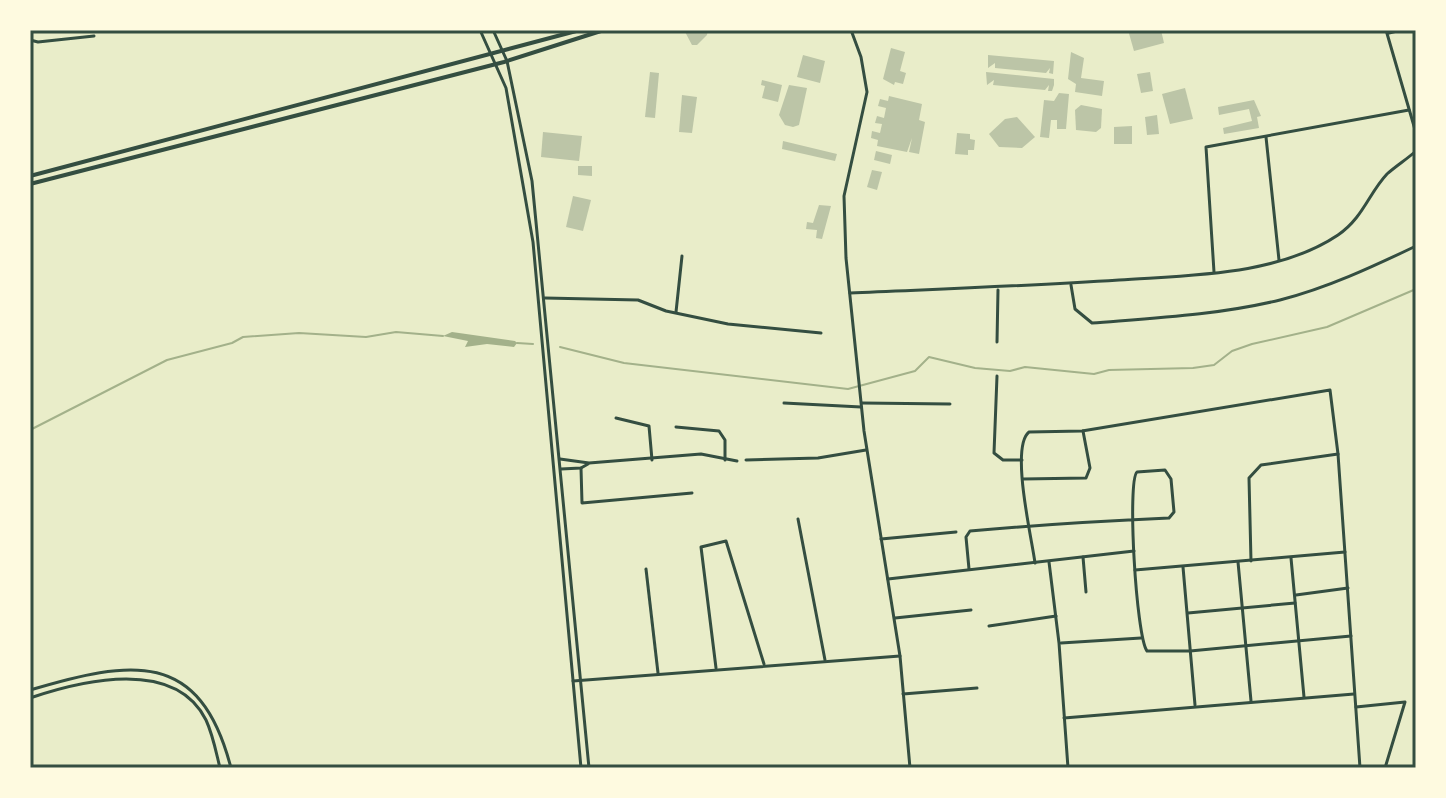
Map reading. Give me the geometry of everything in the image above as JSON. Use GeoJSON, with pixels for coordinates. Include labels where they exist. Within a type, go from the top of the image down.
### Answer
{"type":"FeatureCollection","features":[{"type":"Feature","properties":{"kind":"main road"},"geometry":{"type":"LineString","coordinates":[[30,176],[580,30]]}},
{"type":"Feature","properties":{"kind":"main road"},"geometry":{"type":"LineString","coordinates":[[30,184],[498,64],[604,30]]}},
{"type":"Feature","properties":{"kind":"street"},"geometry":{"type":"LineString","coordinates":[[480,30],[498,64],[515,128],[533,242],[581,768]]}},
{"type":"Feature","properties":{"kind":"street"},"geometry":{"type":"LineString","coordinates":[[493,30],[507,61],[522,126],[540,241],[589,768]]}},
{"type":"Feature","properties":{"kind":"street"},"geometry":{"type":"LineString","coordinates":[[851,30],[861,57],[867,92],[843,216],[861,405],[895,618],[910,768]]}},
{"type":"Feature","properties":{"kind":"street"},"geometry":{"type":"LineString","coordinates":[[1401,30],[1387,32],[1416,133]]}},
{"type":"Feature","properties":{"kind":"street"},"geometry":{"type":"LineString","coordinates":[[30,40],[38,42],[94,36]]}},
{"type":"Feature","properties":{"kind":"street"},"geometry":{"type":"LineString","coordinates":[[1214,272],[1206,147],[1409,110]]}},
{"type":"Feature","properties":{"kind":"street"},"geometry":{"type":"LineString","coordinates":[[1266,135],[1279,260]]}},
{"type":"Feature","properties":{"kind":"street"},"geometry":{"type":"LineString","coordinates":[[850,293],[998,289],[1214,272],[1279,260],[1339,235],[1357,219],[1386,175],[1416,151]]}},
{"type":"Feature","properties":{"kind":"street"},"geometry":{"type":"LineString","coordinates":[[533,242],[540,241]]}},
{"type":"Feature","properties":{"kind":"street"},"geometry":{"type":"LineString","coordinates":[[1071,283],[1075,309],[1092,323],[1206,314],[1281,300],[1355,275],[1416,246]]}},
{"type":"Feature","properties":{"kind":"street"},"geometry":{"type":"LineString","coordinates":[[676,313],[682,256]]}},
{"type":"Feature","properties":{"kind":"street"},"geometry":{"type":"LineString","coordinates":[[997,342],[998,289]]}},
{"type":"Feature","properties":{"kind":"street"},"geometry":{"type":"LineString","coordinates":[[545,298],[638,300],[676,313],[728,324],[821,333]]}},
{"type":"Feature","properties":{"kind":"street"},"geometry":{"type":"LineString","coordinates":[[997,376],[994,453],[1003,460],[1022,460]]}},
{"type":"Feature","properties":{"kind":"street"},"geometry":{"type":"LineString","coordinates":[[1035,563],[1022,460],[1024,435],[1029,432],[1082,431],[1330,390],[1338,454],[1360,768]]}},
{"type":"Feature","properties":{"kind":"street"},"geometry":{"type":"LineString","coordinates":[[784,403],[950,404]]}},
{"type":"Feature","properties":{"kind":"street"},"geometry":{"type":"LineString","coordinates":[[616,418],[649,426],[652,460]]}},
{"type":"Feature","properties":{"kind":"street"},"geometry":{"type":"LineString","coordinates":[[676,427],[719,431],[725,440],[725,460]]}},
{"type":"Feature","properties":{"kind":"street"},"geometry":{"type":"LineString","coordinates":[[1023,479],[1086,478],[1090,468],[1082,431]]}},
{"type":"Feature","properties":{"kind":"street"},"geometry":{"type":"LineString","coordinates":[[746,460],[818,458],[867,450]]}},
{"type":"Feature","properties":{"kind":"street"},"geometry":{"type":"LineString","coordinates":[[560,459],[589,463],[701,454],[737,461]]}},
{"type":"Feature","properties":{"kind":"street"},"geometry":{"type":"LineString","coordinates":[[1251,561],[1249,478],[1253,471],[1261,465],[1338,454]]}},
{"type":"Feature","properties":{"kind":"street"},"geometry":{"type":"LineString","coordinates":[[561,469],[581,468],[589,463]]}},
{"type":"Feature","properties":{"kind":"street"},"geometry":{"type":"LineString","coordinates":[[581,468],[582,503],[692,493]]}},
{"type":"Feature","properties":{"kind":"street"},"geometry":{"type":"LineString","coordinates":[[969,569],[967,533],[1030,525],[1134,520],[1173,515],[1169,472],[1133,475],[1134,520],[1135,551],[1135,570],[1141,638],[1147,651],[1190,651],[1351,636]]}},
{"type":"Feature","properties":{"kind":"street"},"geometry":{"type":"LineString","coordinates":[[798,519],[825,660]]}},
{"type":"Feature","properties":{"kind":"street"},"geometry":{"type":"LineString","coordinates":[[881,539],[956,532]]}},
{"type":"Feature","properties":{"kind":"street"},"geometry":{"type":"LineString","coordinates":[[716,668],[701,547],[726,541],[764,664]]}},
{"type":"Feature","properties":{"kind":"street"},"geometry":{"type":"LineString","coordinates":[[888,579],[1135,551]]}},
{"type":"Feature","properties":{"kind":"street"},"geometry":{"type":"LineString","coordinates":[[1135,570],[1345,552]]}},
{"type":"Feature","properties":{"kind":"street"},"geometry":{"type":"LineString","coordinates":[[1083,557],[1086,592]]}},
{"type":"Feature","properties":{"kind":"street"},"geometry":{"type":"LineString","coordinates":[[1291,557],[1304,697]]}},
{"type":"Feature","properties":{"kind":"street"},"geometry":{"type":"LineString","coordinates":[[1049,562],[1059,643],[1068,768]]}},
{"type":"Feature","properties":{"kind":"street"},"geometry":{"type":"LineString","coordinates":[[1238,562],[1251,701]]}},
{"type":"Feature","properties":{"kind":"street"},"geometry":{"type":"LineString","coordinates":[[1183,567],[1195,705]]}},
{"type":"Feature","properties":{"kind":"street"},"geometry":{"type":"LineString","coordinates":[[646,569],[658,673]]}},
{"type":"Feature","properties":{"kind":"street"},"geometry":{"type":"LineString","coordinates":[[1295,595],[1348,588]]}},
{"type":"Feature","properties":{"kind":"street"},"geometry":{"type":"LineString","coordinates":[[1187,613],[1295,603]]}},
{"type":"Feature","properties":{"kind":"street"},"geometry":{"type":"LineString","coordinates":[[895,618],[971,610]]}},
{"type":"Feature","properties":{"kind":"street"},"geometry":{"type":"LineString","coordinates":[[989,626],[1056,616]]}},
{"type":"Feature","properties":{"kind":"street"},"geometry":{"type":"LineString","coordinates":[[1059,643],[1141,638]]}},
{"type":"Feature","properties":{"kind":"street"},"geometry":{"type":"LineString","coordinates":[[573,681],[900,656]]}},
{"type":"Feature","properties":{"kind":"street"},"geometry":{"type":"LineString","coordinates":[[30,690],[130,670],[168,675],[195,692],[213,714],[231,768]]}},
{"type":"Feature","properties":{"kind":"street"},"geometry":{"type":"LineString","coordinates":[[30,698],[129,678],[165,684],[190,700],[206,720],[220,768]]}},
{"type":"Feature","properties":{"kind":"street"},"geometry":{"type":"LineString","coordinates":[[903,694],[977,688]]}},
{"type":"Feature","properties":{"kind":"street"},"geometry":{"type":"LineString","coordinates":[[1064,718],[1354,694]]}},
{"type":"Feature","properties":{"kind":"street"},"geometry":{"type":"LineString","coordinates":[[1356,707],[1405,702],[1385,768]]}},
{"type":"Feature","properties":{"kind":"shaded area"},"geometry":{"type":"Polygon","coordinates":[[[452,332],[517,343],[514,347],[487,344],[465,347],[468,341],[443,336],[452,332]]]}},
{"type":"Feature","properties":{"kind":"building"},"geometry":{"type":"Polygon","coordinates":[[[684,30],[708,30],[697,45],[692,45],[684,30]]]}},
{"type":"Feature","properties":{"kind":"building"},"geometry":{"type":"Polygon","coordinates":[[[1128,30],[1161,30],[1164,43],[1134,51],[1128,30]]]}},
{"type":"Feature","properties":{"kind":"building"},"geometry":{"type":"Polygon","coordinates":[[[891,48],[905,52],[900,71],[906,73],[903,84],[895,82],[894,85],[883,79],[891,48]]]}},
{"type":"Feature","properties":{"kind":"building"},"geometry":{"type":"Polygon","coordinates":[[[1071,52],[1084,58],[1081,78],[1104,81],[1102,96],[1075,92],[1076,84],[1068,79],[1071,52]]]}},
{"type":"Feature","properties":{"kind":"building"},"geometry":{"type":"Polygon","coordinates":[[[803,55],[825,61],[820,83],[797,77],[803,55]]]}},
{"type":"Feature","properties":{"kind":"building"},"geometry":{"type":"Polygon","coordinates":[[[988,55],[1054,61],[1053,74],[1049,73],[1050,68],[1046,73],[995,68],[995,63],[988,68],[988,55]]]}},
{"type":"Feature","properties":{"kind":"building"},"geometry":{"type":"Polygon","coordinates":[[[650,72],[659,73],[655,118],[645,117],[650,72]]]}},
{"type":"Feature","properties":{"kind":"building"},"geometry":{"type":"Polygon","coordinates":[[[986,72],[1054,79],[1054,85],[1052,91],[1048,91],[1049,85],[1045,90],[993,85],[994,80],[987,85],[986,72]]]}},
{"type":"Feature","properties":{"kind":"building"},"geometry":{"type":"Polygon","coordinates":[[[1150,72],[1153,91],[1141,93],[1137,74],[1150,72]]]}},
{"type":"Feature","properties":{"kind":"building"},"geometry":{"type":"Polygon","coordinates":[[[762,80],[782,85],[778,102],[762,98],[765,86],[761,85],[762,80]]]}},
{"type":"Feature","properties":{"kind":"building"},"geometry":{"type":"Polygon","coordinates":[[[789,85],[807,88],[799,125],[793,127],[785,125],[779,115],[789,85]]]}},
{"type":"Feature","properties":{"kind":"building"},"geometry":{"type":"Polygon","coordinates":[[[1185,88],[1193,119],[1170,124],[1162,94],[1185,88]]]}},
{"type":"Feature","properties":{"kind":"building"},"geometry":{"type":"Polygon","coordinates":[[[1059,93],[1069,94],[1066,129],[1057,129],[1057,120],[1051,120],[1049,138],[1040,137],[1044,100],[1054,101],[1059,93]]]}},
{"type":"Feature","properties":{"kind":"building"},"geometry":{"type":"Polygon","coordinates":[[[682,95],[697,97],[692,133],[679,132],[682,95]]]}},
{"type":"Feature","properties":{"kind":"building"},"geometry":{"type":"Polygon","coordinates":[[[889,96],[922,104],[919,120],[925,122],[919,154],[909,152],[912,138],[907,152],[877,146],[878,140],[871,138],[872,131],[880,133],[882,124],[875,123],[877,116],[884,118],[886,108],[878,106],[880,99],[888,101],[889,96]]]}},
{"type":"Feature","properties":{"kind":"building"},"geometry":{"type":"Polygon","coordinates":[[[1254,100],[1261,116],[1257,117],[1259,128],[1224,134],[1223,128],[1252,121],[1249,109],[1219,115],[1218,107],[1254,100]]]}},
{"type":"Feature","properties":{"kind":"building"},"geometry":{"type":"Polygon","coordinates":[[[1081,105],[1102,109],[1101,128],[1096,132],[1076,130],[1075,110],[1081,105]]]}},
{"type":"Feature","properties":{"kind":"building"},"geometry":{"type":"Polygon","coordinates":[[[1157,115],[1159,134],[1147,135],[1145,117],[1157,115]]]}},
{"type":"Feature","properties":{"kind":"building"},"geometry":{"type":"Polygon","coordinates":[[[1017,117],[1035,137],[1022,148],[999,147],[989,134],[1005,119],[1017,117]]]}},
{"type":"Feature","properties":{"kind":"building"},"geometry":{"type":"Polygon","coordinates":[[[1132,126],[1132,144],[1114,144],[1114,127],[1132,126]]]}},
{"type":"Feature","properties":{"kind":"building"},"geometry":{"type":"Polygon","coordinates":[[[543,132],[582,136],[579,161],[541,157],[543,132]]]}},
{"type":"Feature","properties":{"kind":"building"},"geometry":{"type":"Polygon","coordinates":[[[957,133],[970,134],[970,139],[975,140],[974,150],[968,150],[968,155],[955,154],[957,133]]]}},
{"type":"Feature","properties":{"kind":"building"},"geometry":{"type":"Polygon","coordinates":[[[783,141],[837,154],[835,161],[782,149],[783,141]]]}},
{"type":"Feature","properties":{"kind":"building"},"geometry":{"type":"Polygon","coordinates":[[[876,151],[892,155],[890,164],[874,160],[876,151]]]}},
{"type":"Feature","properties":{"kind":"building"},"geometry":{"type":"Polygon","coordinates":[[[578,166],[592,166],[592,176],[578,175],[578,166]]]}},
{"type":"Feature","properties":{"kind":"building"},"geometry":{"type":"Polygon","coordinates":[[[872,170],[882,172],[877,190],[867,187],[872,170]]]}},
{"type":"Feature","properties":{"kind":"building"},"geometry":{"type":"Polygon","coordinates":[[[573,196],[591,200],[583,231],[566,227],[573,196]]]}},
{"type":"Feature","properties":{"kind":"building"},"geometry":{"type":"Polygon","coordinates":[[[819,205],[831,206],[822,239],[816,238],[817,230],[806,229],[807,222],[813,223],[819,205]]]}},
{"type":"Feature","properties":{"kind":"waterway"},"geometry":{"type":"LineString","coordinates":[[560,347],[624,363],[848,389],[915,371],[929,357],[975,368],[1010,371],[1025,367],[1094,374],[1109,370],[1193,368],[1214,365],[1232,351],[1252,344],[1327,327],[1416,289]]}},
{"type":"Feature","properties":{"kind":"waterway"},"geometry":{"type":"LineString","coordinates":[[30,430],[167,360],[232,343],[243,337],[299,333],[366,337],[396,332],[443,336]]}},
{"type":"Feature","properties":{"kind":"waterway"},"geometry":{"type":"LineString","coordinates":[[517,343],[533,344]]}}]}
